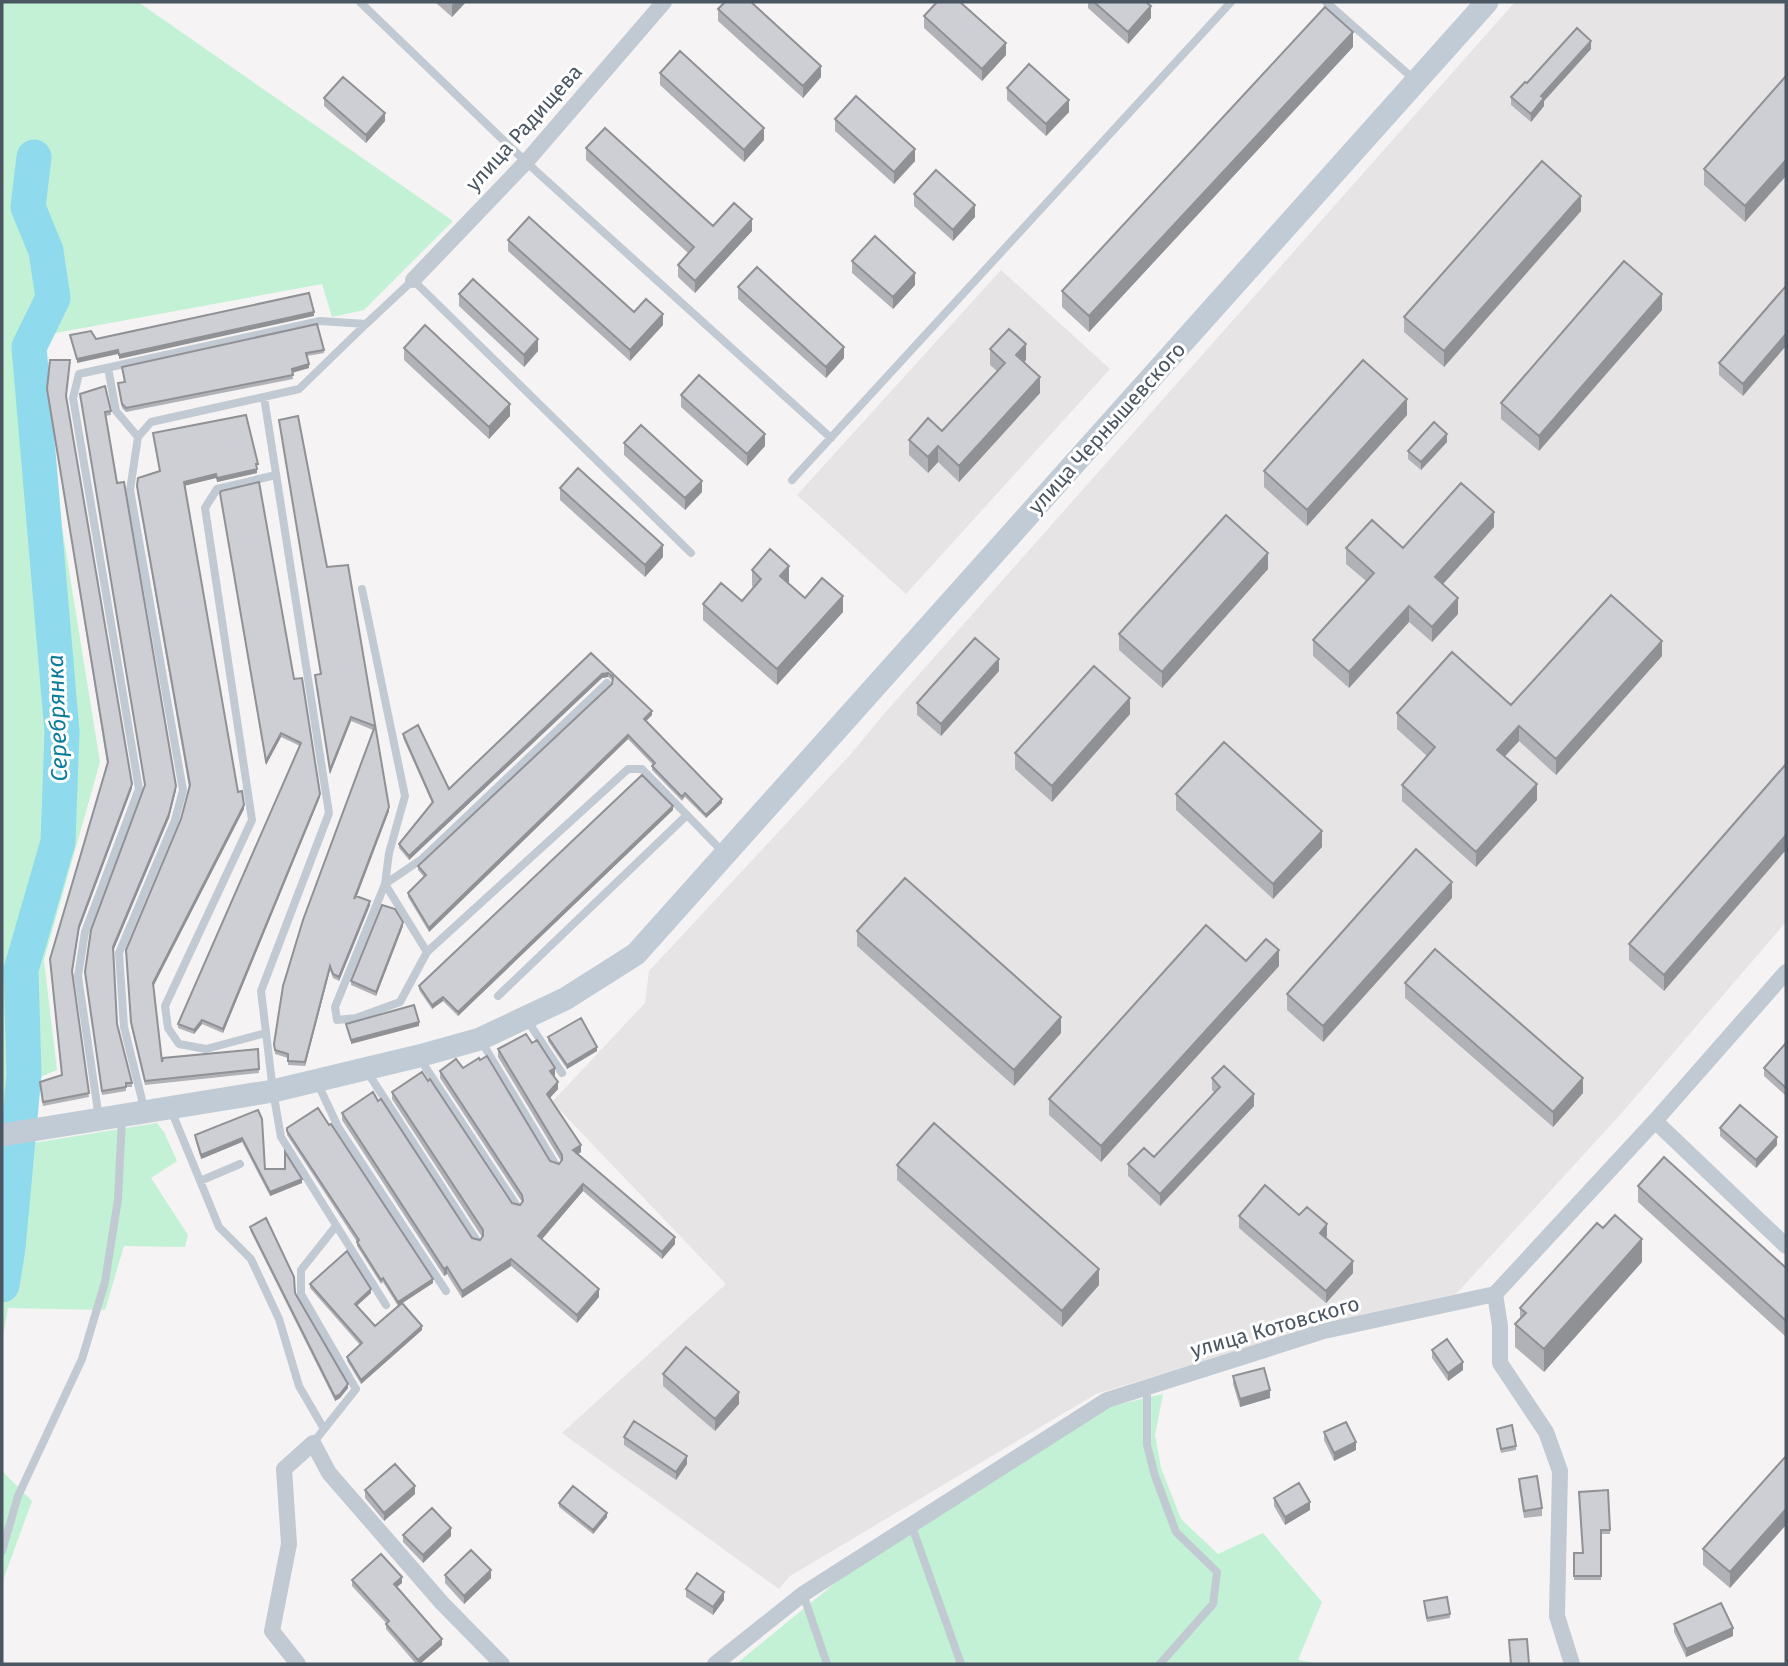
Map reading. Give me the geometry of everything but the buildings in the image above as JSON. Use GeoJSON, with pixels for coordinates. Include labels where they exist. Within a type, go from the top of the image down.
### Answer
{"type":"FeatureCollection","features":[{"type":"Feature","properties":{"kind":"street","name":"улица Радищева"},"geometry":{"type":"LineString","coordinates":[[413,280],[526,162],[664,2]]}},
{"type":"Feature","properties":{"kind":"street","name":"улица Чернышевского"},"geometry":{"type":"LineString","coordinates":[[2,1135],[273,1091],[366,1070],[480,1039],[565,999],[636,954],[1487,2]]}},
{"type":"Feature","properties":{"kind":"street"},"geometry":{"type":"LineString","coordinates":[[1572,1664],[1557,1616],[1560,1471],[1546,1432],[1500,1363],[1500,1326],[1494,1294],[1656,1121],[1786,972]]}},
{"type":"Feature","properties":{"kind":"street"},"geometry":{"type":"LineString","coordinates":[[1656,1121],[1786,1246]]}},
{"type":"Feature","properties":{"kind":"street","name":"улица Котовского"},"geometry":{"type":"LineString","coordinates":[[715,1664],[803,1594],[1107,1400],[1324,1332],[1494,1294]]}},
{"type":"Feature","properties":{"kind":"street"},"geometry":{"type":"LineString","coordinates":[[298,1664],[272,1631],[289,1544],[284,1469],[313,1443],[329,1473],[442,1603],[502,1664]]}},
{"type":"Feature","properties":{"kind":"lane"},"geometry":{"type":"LineString","coordinates":[[360,2],[526,162],[831,438]]}},
{"type":"Feature","properties":{"kind":"lane"},"geometry":{"type":"LineString","coordinates":[[792,480],[1231,2]]}},
{"type":"Feature","properties":{"kind":"lane"},"geometry":{"type":"LineString","coordinates":[[1326,2],[1416,81]]}},
{"type":"Feature","properties":{"kind":"lane"},"geometry":{"type":"LineString","coordinates":[[145,1112],[124,1027],[119,953],[175,820],[183,790],[130,490],[138,437],[150,422],[299,389],[413,280],[691,553]]}},
{"type":"Feature","properties":{"kind":"lane"},"geometry":{"type":"LineString","coordinates":[[2,1550],[18,1496],[82,1359],[105,1282],[118,1199],[78,976],[85,932],[139,789],[73,398],[79,374],[320,321],[366,324]]}},
{"type":"Feature","properties":{"kind":"lane"},"geometry":{"type":"LineString","coordinates":[[108,368],[116,411],[138,437]]}},
{"type":"Feature","properties":{"kind":"lane"},"geometry":{"type":"LineString","coordinates":[[264,397],[329,813],[261,991],[273,1091],[281,1137],[386,1306]]}},
{"type":"Feature","properties":{"kind":"lane"},"geometry":{"type":"LineString","coordinates":[[266,1033],[206,1049],[179,1044],[168,1028],[165,1006],[252,820],[205,508],[217,489],[276,475]]}},
{"type":"Feature","properties":{"kind":"lane"},"geometry":{"type":"LineString","coordinates":[[362,589],[405,796],[389,853],[385,884],[335,1007],[337,1020],[356,1018],[400,1002],[427,952],[628,769],[642,769],[726,855]]}},
{"type":"Feature","properties":{"kind":"lane"},"geometry":{"type":"LineString","coordinates":[[385,884],[422,859],[607,683]]}},
{"type":"Feature","properties":{"kind":"lane"},"geometry":{"type":"LineString","coordinates":[[498,996],[687,815]]}},
{"type":"Feature","properties":{"kind":"lane"},"geometry":{"type":"LineString","coordinates":[[385,884],[427,952]]}},
{"type":"Feature","properties":{"kind":"lane"},"geometry":{"type":"LineString","coordinates":[[525,1017],[562,1073]]}},
{"type":"Feature","properties":{"kind":"lane"},"geometry":{"type":"LineString","coordinates":[[480,1039],[556,1165]]}},
{"type":"Feature","properties":{"kind":"lane"},"geometry":{"type":"LineString","coordinates":[[419,1056],[517,1206]]}},
{"type":"Feature","properties":{"kind":"lane"},"geometry":{"type":"LineString","coordinates":[[366,1070],[477,1241]]}},
{"type":"Feature","properties":{"kind":"lane"},"geometry":{"type":"LineString","coordinates":[[317,1082],[338,1127],[446,1291]]}},
{"type":"Feature","properties":{"kind":"lane"},"geometry":{"type":"LineString","coordinates":[[170,1108],[219,1227],[251,1259],[279,1319],[299,1386],[324,1429]]}},
{"type":"Feature","properties":{"kind":"lane"},"geometry":{"type":"LineString","coordinates":[[200,1181],[240,1164]]}},
{"type":"Feature","properties":{"kind":"lane"},"geometry":{"type":"LineString","coordinates":[[313,1443],[356,1389],[302,1294],[301,1270],[336,1226]]}},
{"type":"Feature","properties":{"kind":"lane"},"geometry":{"type":"LineString","coordinates":[[1147,1387],[1147,1445],[1176,1532],[1217,1572],[1213,1604],[1160,1664]]}},
{"type":"Feature","properties":{"kind":"lane"},"geometry":{"type":"LineString","coordinates":[[911,1524],[961,1664]]}},
{"type":"Feature","properties":{"kind":"lane"},"geometry":{"type":"LineString","coordinates":[[803,1594],[827,1664]]}},
{"type":"Feature","properties":{"kind":"shaded area"},"geometry":{"type":"Polygon","coordinates":[[[1515,2],[1786,2],[1786,922],[1619,1116],[1456,1294],[1346,1318],[1096,1394],[790,1576],[779,1589],[562,1433],[726,1284],[552,1102],[645,1003],[649,971],[850,755],[1515,2]]]}},
{"type":"Feature","properties":{"kind":"shaded area"},"geometry":{"type":"Polygon","coordinates":[[[1001,270],[1110,369],[906,594],[797,495],[1001,270]]]}},
{"type":"Feature","properties":{"kind":"green space"},"geometry":{"type":"Polygon","coordinates":[[[2,2],[138,2],[453,221],[364,310],[332,317],[322,284],[50,334],[38,379],[100,762],[44,960],[57,1070],[33,1080],[36,1115],[2,1119],[2,2]]]}},
{"type":"Feature","properties":{"kind":"green space"},"geometry":{"type":"Polygon","coordinates":[[[157,1123],[177,1161],[151,1178],[188,1235],[185,1247],[124,1246],[105,1310],[8,1308],[2,1340],[2,1148],[157,1123]]]}},
{"type":"Feature","properties":{"kind":"green space"},"geometry":{"type":"Polygon","coordinates":[[[1163,1394],[1155,1435],[1161,1468],[1181,1519],[1218,1554],[1263,1533],[1322,1602],[1298,1660],[1323,1664],[736,1664],[845,1575],[1111,1406],[1163,1394]]]}},
{"type":"Feature","properties":{"kind":"green space"},"geometry":{"type":"Polygon","coordinates":[[[2,1471],[32,1501],[2,1583],[2,1471]]]}},
{"type":"Feature","properties":{"kind":"waterway","name":"Серебрянка"},"geometry":{"type":"LineString","coordinates":[[2,1285],[8,1248],[24,1074],[21,970],[58,842],[62,732],[29,347],[53,298],[46,251],[28,207],[34,157]]}}]}
